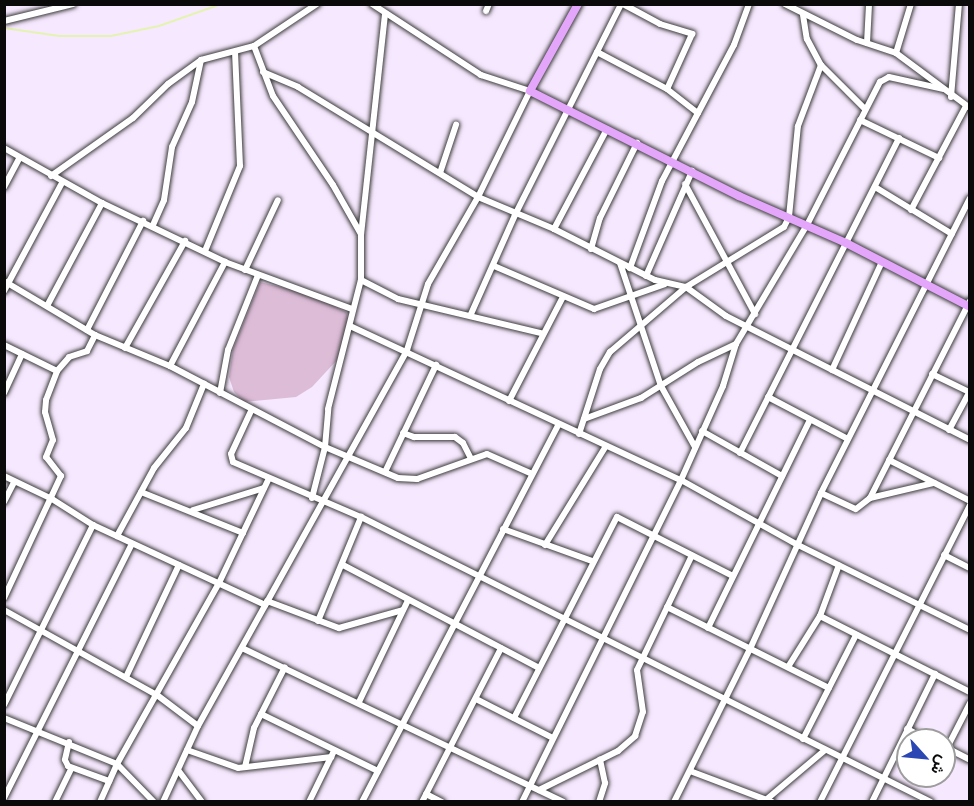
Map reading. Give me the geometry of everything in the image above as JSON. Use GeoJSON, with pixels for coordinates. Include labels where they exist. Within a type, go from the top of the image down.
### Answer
{"type":"FeatureCollection","features":[{"type":"Feature","properties":{"kind":"street"},"geometry":{"type":"LineString","coordinates":[[4,21],[74,4]]}},
{"type":"Feature","properties":{"kind":"street"},"geometry":{"type":"LineString","coordinates":[[51,176],[133,118],[201,60],[235,53],[254,45],[317,4]]}},
{"type":"Feature","properties":{"kind":"street"},"geometry":{"type":"LineString","coordinates":[[372,4],[481,75],[530,91],[789,218],[846,243],[969,305],[870,498]]}},
{"type":"Feature","properties":{"kind":"street"},"geometry":{"type":"LineString","coordinates":[[163,801],[198,726],[350,457],[407,350],[428,284],[478,197],[530,91],[578,4]]}},
{"type":"Feature","properties":{"kind":"street"},"geometry":{"type":"LineString","coordinates":[[471,314],[515,215],[622,4],[660,24],[692,34],[667,89]]}},
{"type":"Feature","properties":{"kind":"street"},"geometry":{"type":"LineString","coordinates":[[630,268],[672,161],[734,45],[749,4]]}},
{"type":"Feature","properties":{"kind":"street"},"geometry":{"type":"LineString","coordinates":[[785,4],[793,6],[803,15],[896,53],[951,97],[968,107],[911,210]]}},
{"type":"Feature","properties":{"kind":"street"},"geometry":{"type":"LineString","coordinates":[[867,43],[869,4]]}},
{"type":"Feature","properties":{"kind":"street"},"geometry":{"type":"LineString","coordinates":[[896,53],[911,4]]}},
{"type":"Feature","properties":{"kind":"street"},"geometry":{"type":"LineString","coordinates":[[951,97],[958,4]]}},
{"type":"Feature","properties":{"kind":"street"},"geometry":{"type":"LineString","coordinates":[[312,498],[324,447],[328,409],[361,280],[361,235],[385,14]]}},
{"type":"Feature","properties":{"kind":"street"},"geometry":{"type":"LineString","coordinates":[[803,15],[807,39],[821,65],[865,109]]}},
{"type":"Feature","properties":{"kind":"street"},"geometry":{"type":"LineString","coordinates":[[254,45],[278,105],[333,185],[361,235]]}},
{"type":"Feature","properties":{"kind":"street"},"geometry":{"type":"LineString","coordinates":[[597,52],[667,89],[698,112]]}},
{"type":"Feature","properties":{"kind":"street"},"geometry":{"type":"LineString","coordinates":[[205,252],[240,166],[235,53]]}},
{"type":"Feature","properties":{"kind":"street"},"geometry":{"type":"LineString","coordinates":[[153,225],[164,200],[172,147],[192,102],[201,60]]}},
{"type":"Feature","properties":{"kind":"street"},"geometry":{"type":"LineString","coordinates":[[579,434],[604,360],[686,287],[774,236],[789,218],[798,126],[821,65]]}},
{"type":"Feature","properties":{"kind":"street"},"geometry":{"type":"LineString","coordinates":[[263,72],[298,87],[478,197],[515,215],[554,229],[646,276],[665,284],[686,287],[748,327],[969,440]]}},
{"type":"Feature","properties":{"kind":"street"},"geometry":{"type":"LineString","coordinates":[[522,801],[681,480],[736,344],[807,225],[865,109],[884,77],[943,89]]}},
{"type":"Feature","properties":{"kind":"street"},"geometry":{"type":"LineString","coordinates":[[860,120],[939,158]]}},
{"type":"Feature","properties":{"kind":"street"},"geometry":{"type":"LineString","coordinates":[[440,173],[456,125]]}},
{"type":"Feature","properties":{"kind":"street"},"geometry":{"type":"LineString","coordinates":[[554,229],[607,129]]}},
{"type":"Feature","properties":{"kind":"street"},"geometry":{"type":"LineString","coordinates":[[740,453],[899,138]]}},
{"type":"Feature","properties":{"kind":"street"},"geometry":{"type":"LineString","coordinates":[[591,249],[600,218],[637,143]]}},
{"type":"Feature","properties":{"kind":"street"},"geometry":{"type":"LineString","coordinates":[[4,148],[62,183],[144,220],[225,262],[258,275],[309,290],[352,309]]}},
{"type":"Feature","properties":{"kind":"street"},"geometry":{"type":"LineString","coordinates":[[4,187],[19,159]]}},
{"type":"Feature","properties":{"kind":"street"},"geometry":{"type":"LineString","coordinates":[[646,276],[692,171]]}},
{"type":"Feature","properties":{"kind":"street"},"geometry":{"type":"LineString","coordinates":[[4,291],[6,282],[62,183]]}},
{"type":"Feature","properties":{"kind":"street"},"geometry":{"type":"LineString","coordinates":[[685,184],[755,314]]}},
{"type":"Feature","properties":{"kind":"street"},"geometry":{"type":"LineString","coordinates":[[875,187],[952,234]]}},
{"type":"Feature","properties":{"kind":"street"},"geometry":{"type":"LineString","coordinates":[[674,801],[750,649],[821,493],[969,198]]}},
{"type":"Feature","properties":{"kind":"street"},"geometry":{"type":"LineString","coordinates":[[245,270],[278,200]]}},
{"type":"Feature","properties":{"kind":"street"},"geometry":{"type":"LineString","coordinates":[[47,306],[102,203]]}},
{"type":"Feature","properties":{"kind":"street"},"geometry":{"type":"LineString","coordinates":[[87,330],[144,220]]}},
{"type":"Feature","properties":{"kind":"street"},"geometry":{"type":"LineString","coordinates":[[125,348],[185,241]]}},
{"type":"Feature","properties":{"kind":"street"},"geometry":{"type":"LineString","coordinates":[[170,366],[225,262]]}},
{"type":"Feature","properties":{"kind":"street"},"geometry":{"type":"LineString","coordinates":[[832,370],[882,262]]}},
{"type":"Feature","properties":{"kind":"street"},"geometry":{"type":"LineString","coordinates":[[620,264],[661,386],[695,447]]}},
{"type":"Feature","properties":{"kind":"street"},"geometry":{"type":"LineString","coordinates":[[494,266],[594,309],[665,284]]}},
{"type":"Feature","properties":{"kind":"street"},"geometry":{"type":"LineString","coordinates":[[220,393],[228,350],[258,275]]}},
{"type":"Feature","properties":{"kind":"street"},"geometry":{"type":"LineString","coordinates":[[361,280],[398,299],[471,314],[541,333]]}},
{"type":"Feature","properties":{"kind":"street"},"geometry":{"type":"LineString","coordinates":[[6,282],[95,335],[170,366],[251,411],[324,447],[409,481],[470,457],[487,454],[530,473]]}},
{"type":"Feature","properties":{"kind":"street"},"geometry":{"type":"LineString","coordinates":[[509,401],[541,333],[563,297]]}},
{"type":"Feature","properties":{"kind":"street"},"geometry":{"type":"LineString","coordinates":[[350,326],[407,350],[558,426],[681,480],[798,545],[969,630]]}},
{"type":"Feature","properties":{"kind":"street"},"geometry":{"type":"LineString","coordinates":[[4,597],[61,476],[46,457],[53,440],[44,405],[57,371],[69,357],[87,351],[95,335]]}},
{"type":"Feature","properties":{"kind":"street"},"geometry":{"type":"LineString","coordinates":[[584,419],[630,403],[698,362],[736,344]]}},
{"type":"Feature","properties":{"kind":"street"},"geometry":{"type":"LineString","coordinates":[[4,345],[57,371]]}},
{"type":"Feature","properties":{"kind":"street"},"geometry":{"type":"LineString","coordinates":[[4,393],[22,354]]}},
{"type":"Feature","properties":{"kind":"street"},"geometry":{"type":"LineString","coordinates":[[385,472],[436,365]]}},
{"type":"Feature","properties":{"kind":"street"},"geometry":{"type":"LineString","coordinates":[[932,374],[969,392],[949,430]]}},
{"type":"Feature","properties":{"kind":"street"},"geometry":{"type":"LineString","coordinates":[[117,537],[141,492],[186,428],[204,384]]}},
{"type":"Feature","properties":{"kind":"street"},"geometry":{"type":"LineString","coordinates":[[768,397],[848,439]]}},
{"type":"Feature","properties":{"kind":"street"},"geometry":{"type":"LineString","coordinates":[[251,411],[230,459],[323,503],[362,517],[602,636],[725,701],[930,801]]}},
{"type":"Feature","properties":{"kind":"street"},"geometry":{"type":"LineString","coordinates":[[708,628],[810,420]]}},
{"type":"Feature","properties":{"kind":"street"},"geometry":{"type":"LineString","coordinates":[[362,801],[405,724],[530,473],[558,426]]}},
{"type":"Feature","properties":{"kind":"street"},"geometry":{"type":"LineString","coordinates":[[702,431],[782,476]]}},
{"type":"Feature","properties":{"kind":"street"},"geometry":{"type":"LineString","coordinates":[[403,434],[414,437],[455,437],[463,443],[470,457]]}},
{"type":"Feature","properties":{"kind":"street"},"geometry":{"type":"LineString","coordinates":[[545,545],[606,446]]}},
{"type":"Feature","properties":{"kind":"street"},"geometry":{"type":"LineString","coordinates":[[820,801],[969,503],[889,460]]}},
{"type":"Feature","properties":{"kind":"street"},"geometry":{"type":"LineString","coordinates":[[4,476],[52,499],[93,525],[132,544],[219,584],[318,621],[339,628],[403,610]]}},
{"type":"Feature","properties":{"kind":"street"},"geometry":{"type":"LineString","coordinates":[[100,801],[117,764],[219,584],[269,478]]}},
{"type":"Feature","properties":{"kind":"street"},"geometry":{"type":"LineString","coordinates":[[4,502],[14,482]]}},
{"type":"Feature","properties":{"kind":"street"},"geometry":{"type":"LineString","coordinates":[[821,493],[856,509],[870,498],[934,483]]}},
{"type":"Feature","properties":{"kind":"street"},"geometry":{"type":"LineString","coordinates":[[192,510],[264,488]]}},
{"type":"Feature","properties":{"kind":"street"},"geometry":{"type":"LineString","coordinates":[[141,492],[192,510],[243,532]]}},
{"type":"Feature","properties":{"kind":"street"},"geometry":{"type":"LineString","coordinates":[[514,718],[592,561],[617,516],[733,576]]}},
{"type":"Feature","properties":{"kind":"street"},"geometry":{"type":"LineString","coordinates":[[318,621],[344,565],[362,517]]}},
{"type":"Feature","properties":{"kind":"street"},"geometry":{"type":"LineString","coordinates":[[4,705],[39,628],[93,525]]}},
{"type":"Feature","properties":{"kind":"street"},"geometry":{"type":"LineString","coordinates":[[503,529],[592,561]]}},
{"type":"Feature","properties":{"kind":"street"},"geometry":{"type":"LineString","coordinates":[[4,798],[132,544]]}},
{"type":"Feature","properties":{"kind":"street"},"geometry":{"type":"LineString","coordinates":[[539,790],[628,744],[640,727],[643,712],[636,675],[692,555]]}},
{"type":"Feature","properties":{"kind":"street"},"geometry":{"type":"LineString","coordinates":[[944,555],[969,568]]}},
{"type":"Feature","properties":{"kind":"street"},"geometry":{"type":"LineString","coordinates":[[126,677],[179,565]]}},
{"type":"Feature","properties":{"kind":"street"},"geometry":{"type":"LineString","coordinates":[[344,565],[539,668]]}},
{"type":"Feature","properties":{"kind":"street"},"geometry":{"type":"LineString","coordinates":[[788,667],[820,616],[839,565]]}},
{"type":"Feature","properties":{"kind":"street"},"geometry":{"type":"LineString","coordinates":[[359,702],[408,600]]}},
{"type":"Feature","properties":{"kind":"street"},"geometry":{"type":"LineString","coordinates":[[667,607],[829,688]]}},
{"type":"Feature","properties":{"kind":"street"},"geometry":{"type":"LineString","coordinates":[[4,610],[158,695],[198,726]]}},
{"type":"Feature","properties":{"kind":"street"},"geometry":{"type":"LineString","coordinates":[[820,616],[969,692]]}},
{"type":"Feature","properties":{"kind":"street"},"geometry":{"type":"LineString","coordinates":[[803,739],[856,635]]}},
{"type":"Feature","properties":{"kind":"street"},"geometry":{"type":"LineString","coordinates":[[242,648],[285,666],[563,801]]}},
{"type":"Feature","properties":{"kind":"street"},"geometry":{"type":"LineString","coordinates":[[422,801],[501,648]]}},
{"type":"Feature","properties":{"kind":"street"},"geometry":{"type":"LineString","coordinates":[[246,767],[249,741],[285,666]]}},
{"type":"Feature","properties":{"kind":"street"},"geometry":{"type":"LineString","coordinates":[[908,728],[935,674]]}},
{"type":"Feature","properties":{"kind":"street"},"geometry":{"type":"LineString","coordinates":[[476,699],[553,738]]}},
{"type":"Feature","properties":{"kind":"street"},"geometry":{"type":"LineString","coordinates":[[956,728],[969,703]]}},
{"type":"Feature","properties":{"kind":"street"},"geometry":{"type":"LineString","coordinates":[[261,714],[333,754],[378,771]]}},
{"type":"Feature","properties":{"kind":"street"},"geometry":{"type":"LineString","coordinates":[[4,718],[69,742],[117,764],[154,801]]}},
{"type":"Feature","properties":{"kind":"street"},"geometry":{"type":"LineString","coordinates":[[69,742],[65,760],[71,769],[109,781]]}},
{"type":"Feature","properties":{"kind":"street"},"geometry":{"type":"LineString","coordinates":[[187,750],[233,768],[333,754]]}},
{"type":"Feature","properties":{"kind":"street"},"geometry":{"type":"LineString","coordinates":[[690,771],[747,798],[769,800],[825,750]]}},
{"type":"Feature","properties":{"kind":"street"},"geometry":{"type":"LineString","coordinates":[[309,801],[333,754]]}},
{"type":"Feature","properties":{"kind":"street"},"geometry":{"type":"LineString","coordinates":[[873,801],[896,754]]}},
{"type":"Feature","properties":{"kind":"street"},"geometry":{"type":"LineString","coordinates":[[599,801],[604,783],[600,760]]}},
{"type":"Feature","properties":{"kind":"street"},"geometry":{"type":"LineString","coordinates":[[55,801],[71,769]]}},
{"type":"Feature","properties":{"kind":"street"},"geometry":{"type":"LineString","coordinates":[[178,770],[202,801]]}},
{"type":"Feature","properties":{"kind":"street"},"geometry":{"type":"LineString","coordinates":[[426,794],[442,801]]}},
{"type":"Feature","properties":{"kind":"shaded area"},"geometry":{"type":"Polygon","coordinates":[[[260,282],[310,294],[346,312],[349,320],[337,360],[312,387],[296,397],[244,402],[234,392],[229,377],[233,349],[260,282]]]}},
{"type":"Feature","properties":{"kind":"waterway"},"geometry":{"type":"LineString","coordinates":[[4,28],[59,36],[111,36],[159,26],[221,4]]}}]}
